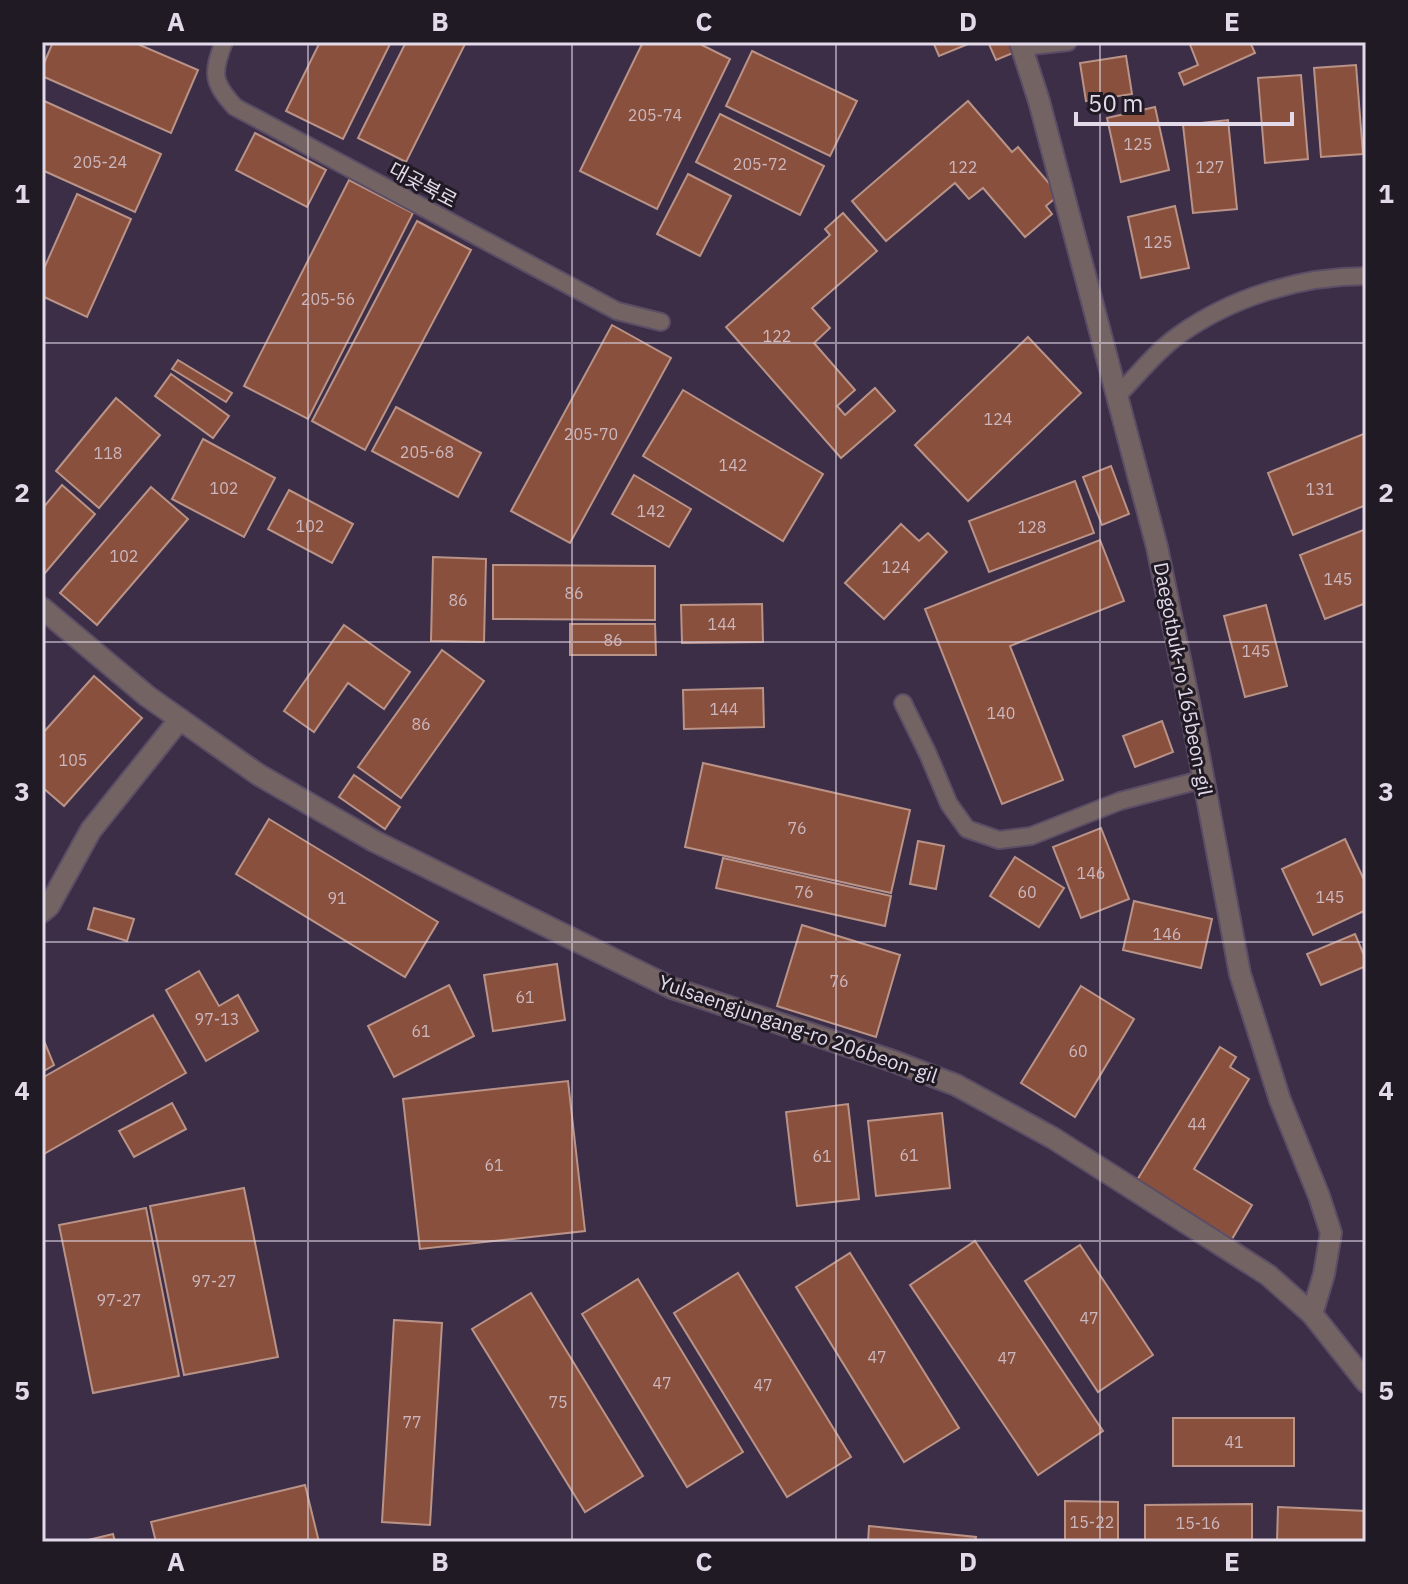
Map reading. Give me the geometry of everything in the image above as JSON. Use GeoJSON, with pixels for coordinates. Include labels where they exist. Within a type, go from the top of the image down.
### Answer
{"type":"FeatureCollection","features":[{"type":"Feature","properties":{"kind":"street","name":"Daegotbuk-ro 165beon-gil"},"geometry":{"type":"LineString","coordinates":[[1021,44],[1039,101],[1157,547],[1240,974],[1280,1100],[1331,1233],[1324,1274],[1312,1314]]}},
{"type":"Feature","properties":{"kind":"street","name":"Yulsaengjungang-ro 206beon-gil"},"geometry":{"type":"LineString","coordinates":[[42,608],[147,696],[259,775],[374,841],[672,988],[956,1085],[1053,1138],[1268,1275],[1312,1314],[1366,1382]]}},
{"type":"Feature","properties":{"kind":"street"},"geometry":{"type":"LineString","coordinates":[[42,912],[49,906],[91,830],[180,719]]}},
{"type":"Feature","properties":{"kind":"lane","name":"대곶북로"},"geometry":{"type":"LineString","coordinates":[[224,42],[214,68],[219,89],[235,107],[617,311],[661,322]]}},
{"type":"Feature","properties":{"kind":"lane"},"geometry":{"type":"LineString","coordinates":[[1021,44],[1068,42]]}},
{"type":"Feature","properties":{"kind":"lane"},"geometry":{"type":"LineString","coordinates":[[1117,396],[1177,335],[1229,306],[1279,288],[1330,276],[1366,276]]}},
{"type":"Feature","properties":{"kind":"lane"},"geometry":{"type":"LineString","coordinates":[[903,703],[949,804],[967,829],[999,840],[1031,836],[1120,801],[1204,779]]}},
{"type":"Feature","properties":{"kind":"building"},"geometry":{"type":"Polygon","coordinates":[[[53,42],[133,42],[198,70],[171,133],[42,76],[42,68],[53,42]]]}},
{"type":"Feature","properties":{"kind":"building"},"geometry":{"type":"Polygon","coordinates":[[[320,42],[391,42],[343,139],[286,111],[320,42]]]}},
{"type":"Feature","properties":{"kind":"building"},"geometry":{"type":"Polygon","coordinates":[[[406,42],[466,42],[406,162],[358,138],[406,42]]]}},
{"type":"Feature","properties":{"kind":"building"},"geometry":{"type":"Polygon","coordinates":[[[643,42],[696,42],[730,59],[657,209],[580,171],[643,42]]]}},
{"type":"Feature","properties":{"kind":"building"},"geometry":{"type":"Polygon","coordinates":[[[933,42],[973,42],[939,56],[933,42]]]}},
{"type":"Feature","properties":{"kind":"building"},"geometry":{"type":"Polygon","coordinates":[[[988,42],[1009,42],[1013,53],[996,60],[988,42]]]}},
{"type":"Feature","properties":{"kind":"building"},"geometry":{"type":"Polygon","coordinates":[[[1189,42],[1250,42],[1255,53],[1184,85],[1179,73],[1198,65],[1189,42]]]}},
{"type":"Feature","properties":{"kind":"building"},"geometry":{"type":"Polygon","coordinates":[[[752,51],[857,101],[830,156],[726,106],[752,51]]]}},
{"type":"Feature","properties":{"kind":"building"},"geometry":{"type":"Polygon","coordinates":[[[1126,56],[1132,94],[1086,101],[1080,63],[1126,56]]]}},
{"type":"Feature","properties":{"kind":"building"},"geometry":{"type":"Polygon","coordinates":[[[1356,65],[1363,154],[1321,157],[1314,68],[1356,65]]]}},
{"type":"Feature","properties":{"kind":"building"},"geometry":{"type":"Polygon","coordinates":[[[1301,75],[1308,159],[1265,163],[1258,78],[1301,75]]]}},
{"type":"Feature","properties":{"kind":"building"},"geometry":{"type":"Polygon","coordinates":[[[42,100],[161,154],[135,212],[42,170],[42,100]]]}},
{"type":"Feature","properties":{"kind":"building"},"geometry":{"type":"Polygon","coordinates":[[[968,101],[1012,152],[1018,147],[1059,195],[1046,206],[1052,214],[1025,237],[983,188],[969,199],[955,183],[886,241],[852,201],[968,101]]]}},
{"type":"Feature","properties":{"kind":"building"},"geometry":{"type":"Polygon","coordinates":[[[1155,107],[1169,170],[1121,182],[1107,118],[1155,107]]]}},
{"type":"Feature","properties":{"kind":"building"},"geometry":{"type":"Polygon","coordinates":[[[720,114],[824,166],[800,215],[696,162],[720,114]]]}},
{"type":"Feature","properties":{"kind":"building"},"geometry":{"type":"Polygon","coordinates":[[[1228,120],[1237,209],[1193,213],[1183,125],[1228,120]]]}},
{"type":"Feature","properties":{"kind":"building"},"geometry":{"type":"Polygon","coordinates":[[[255,133],[326,170],[307,207],[236,170],[255,133]]]}},
{"type":"Feature","properties":{"kind":"building"},"geometry":{"type":"Polygon","coordinates":[[[688,174],[731,196],[700,256],[657,234],[688,174]]]}},
{"type":"Feature","properties":{"kind":"building"},"geometry":{"type":"Polygon","coordinates":[[[349,180],[413,213],[308,419],[244,386],[349,180]]]}},
{"type":"Feature","properties":{"kind":"building"},"geometry":{"type":"Polygon","coordinates":[[[77,194],[131,219],[87,317],[42,296],[42,273],[77,194]]]}},
{"type":"Feature","properties":{"kind":"building"},"geometry":{"type":"Polygon","coordinates":[[[1175,206],[1189,268],[1141,278],[1128,217],[1175,206]]]}},
{"type":"Feature","properties":{"kind":"building"},"geometry":{"type":"Polygon","coordinates":[[[843,213],[877,251],[812,308],[830,328],[814,343],[855,390],[837,406],[845,415],[875,388],[895,411],[841,458],[726,327],[830,235],[825,229],[843,213]]]}},
{"type":"Feature","properties":{"kind":"building"},"geometry":{"type":"Polygon","coordinates":[[[417,221],[471,250],[365,450],[312,421],[417,221]]]}},
{"type":"Feature","properties":{"kind":"building"},"geometry":{"type":"Polygon","coordinates":[[[612,325],[671,358],[570,543],[511,511],[612,325]]]}},
{"type":"Feature","properties":{"kind":"building"},"geometry":{"type":"Polygon","coordinates":[[[1028,337],[1081,393],[968,501],[915,445],[1028,337]]]}},
{"type":"Feature","properties":{"kind":"building"},"geometry":{"type":"Polygon","coordinates":[[[178,360],[232,393],[226,402],[172,369],[178,360]]]}},
{"type":"Feature","properties":{"kind":"building"},"geometry":{"type":"Polygon","coordinates":[[[171,374],[229,416],[213,438],[155,396],[171,374]]]}},
{"type":"Feature","properties":{"kind":"building"},"geometry":{"type":"Polygon","coordinates":[[[683,390],[823,474],[783,541],[643,456],[683,390]]]}},
{"type":"Feature","properties":{"kind":"building"},"geometry":{"type":"Polygon","coordinates":[[[116,398],[160,435],[99,508],[56,471],[116,398]]]}},
{"type":"Feature","properties":{"kind":"building"},"geometry":{"type":"Polygon","coordinates":[[[396,407],[481,453],[458,497],[372,451],[396,407]]]}},
{"type":"Feature","properties":{"kind":"building"},"geometry":{"type":"Polygon","coordinates":[[[1366,433],[1366,505],[1293,535],[1268,473],[1366,433]]]}},
{"type":"Feature","properties":{"kind":"building"},"geometry":{"type":"Polygon","coordinates":[[[203,439],[275,478],[244,537],[172,499],[203,439]]]}},
{"type":"Feature","properties":{"kind":"building"},"geometry":{"type":"Polygon","coordinates":[[[1111,466],[1129,514],[1102,525],[1083,477],[1111,466]]]}},
{"type":"Feature","properties":{"kind":"building"},"geometry":{"type":"Polygon","coordinates":[[[634,475],[691,509],[669,547],[612,514],[634,475]]]}},
{"type":"Feature","properties":{"kind":"building"},"geometry":{"type":"Polygon","coordinates":[[[1075,481],[1094,533],[989,572],[969,521],[1075,481]]]}},
{"type":"Feature","properties":{"kind":"building"},"geometry":{"type":"Polygon","coordinates":[[[62,485],[95,514],[45,573],[42,570],[42,509],[62,485]]]}},
{"type":"Feature","properties":{"kind":"building"},"geometry":{"type":"Polygon","coordinates":[[[151,487],[188,519],[97,625],[60,593],[151,487]]]}},
{"type":"Feature","properties":{"kind":"building"},"geometry":{"type":"Polygon","coordinates":[[[289,490],[353,524],[332,563],[268,529],[289,490]]]}},
{"type":"Feature","properties":{"kind":"building"},"geometry":{"type":"Polygon","coordinates":[[[901,524],[919,541],[928,533],[947,552],[884,619],[845,583],[901,524]]]}},
{"type":"Feature","properties":{"kind":"building"},"geometry":{"type":"Polygon","coordinates":[[[1366,529],[1366,603],[1325,619],[1300,555],[1366,529]]]}},
{"type":"Feature","properties":{"kind":"building"},"geometry":{"type":"Polygon","coordinates":[[[1100,540],[1124,601],[1010,646],[1063,780],[1002,804],[925,609],[1100,540]]]}},
{"type":"Feature","properties":{"kind":"building"},"geometry":{"type":"Polygon","coordinates":[[[433,557],[486,559],[484,642],[431,641],[433,557]]]}},
{"type":"Feature","properties":{"kind":"building"},"geometry":{"type":"Polygon","coordinates":[[[493,565],[655,566],[655,620],[493,619],[493,565]]]}},
{"type":"Feature","properties":{"kind":"building"},"geometry":{"type":"Polygon","coordinates":[[[762,604],[763,642],[682,643],[681,605],[762,604]]]}},
{"type":"Feature","properties":{"kind":"building"},"geometry":{"type":"Polygon","coordinates":[[[1266,605],[1287,686],[1245,697],[1224,616],[1266,605]]]}},
{"type":"Feature","properties":{"kind":"building"},"geometry":{"type":"Polygon","coordinates":[[[570,624],[655,624],[656,655],[570,655],[570,624]]]}},
{"type":"Feature","properties":{"kind":"building"},"geometry":{"type":"Polygon","coordinates":[[[344,625],[410,672],[384,709],[348,683],[314,732],[284,711],[344,625]]]}},
{"type":"Feature","properties":{"kind":"building"},"geometry":{"type":"Polygon","coordinates":[[[442,650],[484,681],[401,798],[358,767],[442,650]]]}},
{"type":"Feature","properties":{"kind":"building"},"geometry":{"type":"Polygon","coordinates":[[[94,676],[142,718],[64,806],[42,787],[42,734],[94,676]]]}},
{"type":"Feature","properties":{"kind":"building"},"geometry":{"type":"Polygon","coordinates":[[[763,688],[764,727],[684,729],[683,690],[763,688]]]}},
{"type":"Feature","properties":{"kind":"building"},"geometry":{"type":"Polygon","coordinates":[[[1162,721],[1173,752],[1135,767],[1123,736],[1162,721]]]}},
{"type":"Feature","properties":{"kind":"building"},"geometry":{"type":"Polygon","coordinates":[[[703,763],[910,810],[891,893],[685,847],[703,763]]]}},
{"type":"Feature","properties":{"kind":"building"},"geometry":{"type":"Polygon","coordinates":[[[354,775],[400,807],[385,829],[339,797],[354,775]]]}},
{"type":"Feature","properties":{"kind":"building"},"geometry":{"type":"Polygon","coordinates":[[[269,819],[438,922],[405,977],[236,874],[269,819]]]}},
{"type":"Feature","properties":{"kind":"building"},"geometry":{"type":"Polygon","coordinates":[[[1101,828],[1129,899],[1081,918],[1053,847],[1101,828]]]}},
{"type":"Feature","properties":{"kind":"building"},"geometry":{"type":"Polygon","coordinates":[[[1345,839],[1366,884],[1366,910],[1313,935],[1282,869],[1345,839]]]}},
{"type":"Feature","properties":{"kind":"building"},"geometry":{"type":"Polygon","coordinates":[[[918,841],[944,846],[936,889],[910,884],[918,841]]]}},
{"type":"Feature","properties":{"kind":"building"},"geometry":{"type":"Polygon","coordinates":[[[1015,857],[1064,888],[1039,927],[990,896],[1015,857]]]}},
{"type":"Feature","properties":{"kind":"building"},"geometry":{"type":"Polygon","coordinates":[[[723,858],[891,896],[885,926],[716,888],[723,858]]]}},
{"type":"Feature","properties":{"kind":"building"},"geometry":{"type":"Polygon","coordinates":[[[1134,901],[1212,919],[1201,968],[1123,950],[1134,901]]]}},
{"type":"Feature","properties":{"kind":"building"},"geometry":{"type":"Polygon","coordinates":[[[94,908],[134,919],[127,941],[88,929],[94,908]]]}},
{"type":"Feature","properties":{"kind":"building"},"geometry":{"type":"Polygon","coordinates":[[[802,925],[900,955],[876,1037],[777,1006],[802,925]]]}},
{"type":"Feature","properties":{"kind":"building"},"geometry":{"type":"Polygon","coordinates":[[[1355,934],[1366,966],[1321,985],[1307,954],[1355,934]]]}},
{"type":"Feature","properties":{"kind":"building"},"geometry":{"type":"Polygon","coordinates":[[[557,964],[565,1020],[493,1031],[484,975],[557,964]]]}},
{"type":"Feature","properties":{"kind":"building"},"geometry":{"type":"Polygon","coordinates":[[[199,971],[219,1006],[238,995],[258,1031],[206,1061],[166,990],[199,971]]]}},
{"type":"Feature","properties":{"kind":"building"},"geometry":{"type":"Polygon","coordinates":[[[449,985],[474,1036],[394,1077],[368,1026],[449,985]]]}},
{"type":"Feature","properties":{"kind":"building"},"geometry":{"type":"Polygon","coordinates":[[[1081,986],[1134,1019],[1075,1117],[1021,1083],[1081,986]]]}},
{"type":"Feature","properties":{"kind":"building"},"geometry":{"type":"Polygon","coordinates":[[[153,1015],[186,1073],[42,1155],[42,1078],[153,1015]]]}},
{"type":"Feature","properties":{"kind":"building"},"geometry":{"type":"Polygon","coordinates":[[[42,1036],[54,1065],[42,1072],[42,1036]]]}},
{"type":"Feature","properties":{"kind":"building"},"geometry":{"type":"Polygon","coordinates":[[[1220,1047],[1236,1057],[1230,1067],[1249,1079],[1194,1169],[1252,1205],[1232,1239],[1137,1180],[1220,1047]]]}},
{"type":"Feature","properties":{"kind":"building"},"geometry":{"type":"Polygon","coordinates":[[[568,1081],[585,1231],[420,1249],[403,1099],[568,1081]]]}},
{"type":"Feature","properties":{"kind":"building"},"geometry":{"type":"Polygon","coordinates":[[[172,1103],[186,1129],[134,1157],[119,1131],[172,1103]]]}},
{"type":"Feature","properties":{"kind":"building"},"geometry":{"type":"Polygon","coordinates":[[[848,1104],[859,1199],[797,1206],[786,1112],[848,1104]]]}},
{"type":"Feature","properties":{"kind":"building"},"geometry":{"type":"Polygon","coordinates":[[[942,1113],[950,1188],[876,1196],[868,1121],[942,1113]]]}},
{"type":"Feature","properties":{"kind":"building"},"geometry":{"type":"Polygon","coordinates":[[[244,1188],[278,1357],[184,1375],[150,1206],[244,1188]]]}},
{"type":"Feature","properties":{"kind":"building"},"geometry":{"type":"Polygon","coordinates":[[[146,1208],[179,1376],[93,1393],[59,1225],[146,1208]]]}},
{"type":"Feature","properties":{"kind":"building"},"geometry":{"type":"Polygon","coordinates":[[[975,1241],[1103,1431],[1038,1475],[910,1285],[975,1241]]]}},
{"type":"Feature","properties":{"kind":"building"},"geometry":{"type":"Polygon","coordinates":[[[1080,1245],[1153,1355],[1098,1392],[1025,1281],[1080,1245]]]}},
{"type":"Feature","properties":{"kind":"building"},"geometry":{"type":"Polygon","coordinates":[[[850,1253],[959,1428],[904,1462],[796,1287],[850,1253]]]}},
{"type":"Feature","properties":{"kind":"building"},"geometry":{"type":"Polygon","coordinates":[[[738,1273],[851,1457],[787,1497],[674,1313],[738,1273]]]}},
{"type":"Feature","properties":{"kind":"building"},"geometry":{"type":"Polygon","coordinates":[[[638,1279],[743,1452],[687,1487],[582,1314],[638,1279]]]}},
{"type":"Feature","properties":{"kind":"building"},"geometry":{"type":"Polygon","coordinates":[[[531,1293],[643,1476],[585,1512],[472,1329],[531,1293]]]}},
{"type":"Feature","properties":{"kind":"building"},"geometry":{"type":"Polygon","coordinates":[[[394,1320],[442,1323],[430,1525],[382,1522],[394,1320]]]}},
{"type":"Feature","properties":{"kind":"building"},"geometry":{"type":"Polygon","coordinates":[[[1173,1418],[1294,1418],[1294,1466],[1173,1466],[1173,1418]]]}},
{"type":"Feature","properties":{"kind":"building"},"geometry":{"type":"Polygon","coordinates":[[[305,1485],[319,1542],[156,1542],[151,1522],[305,1485]]]}},
{"type":"Feature","properties":{"kind":"building"},"geometry":{"type":"Polygon","coordinates":[[[1065,1501],[1118,1502],[1118,1542],[1065,1542],[1065,1501]]]}},
{"type":"Feature","properties":{"kind":"building"},"geometry":{"type":"Polygon","coordinates":[[[1252,1504],[1252,1542],[1145,1542],[1145,1505],[1252,1504]]]}},
{"type":"Feature","properties":{"kind":"building"},"geometry":{"type":"Polygon","coordinates":[[[1278,1507],[1366,1511],[1366,1542],[1277,1542],[1278,1507]]]}},
{"type":"Feature","properties":{"kind":"building"},"geometry":{"type":"Polygon","coordinates":[[[869,1526],[976,1537],[975,1542],[868,1542],[869,1526]]]}},
{"type":"Feature","properties":{"kind":"building"},"geometry":{"type":"Polygon","coordinates":[[[113,1534],[115,1542],[80,1542],[113,1534]]]}}]}
